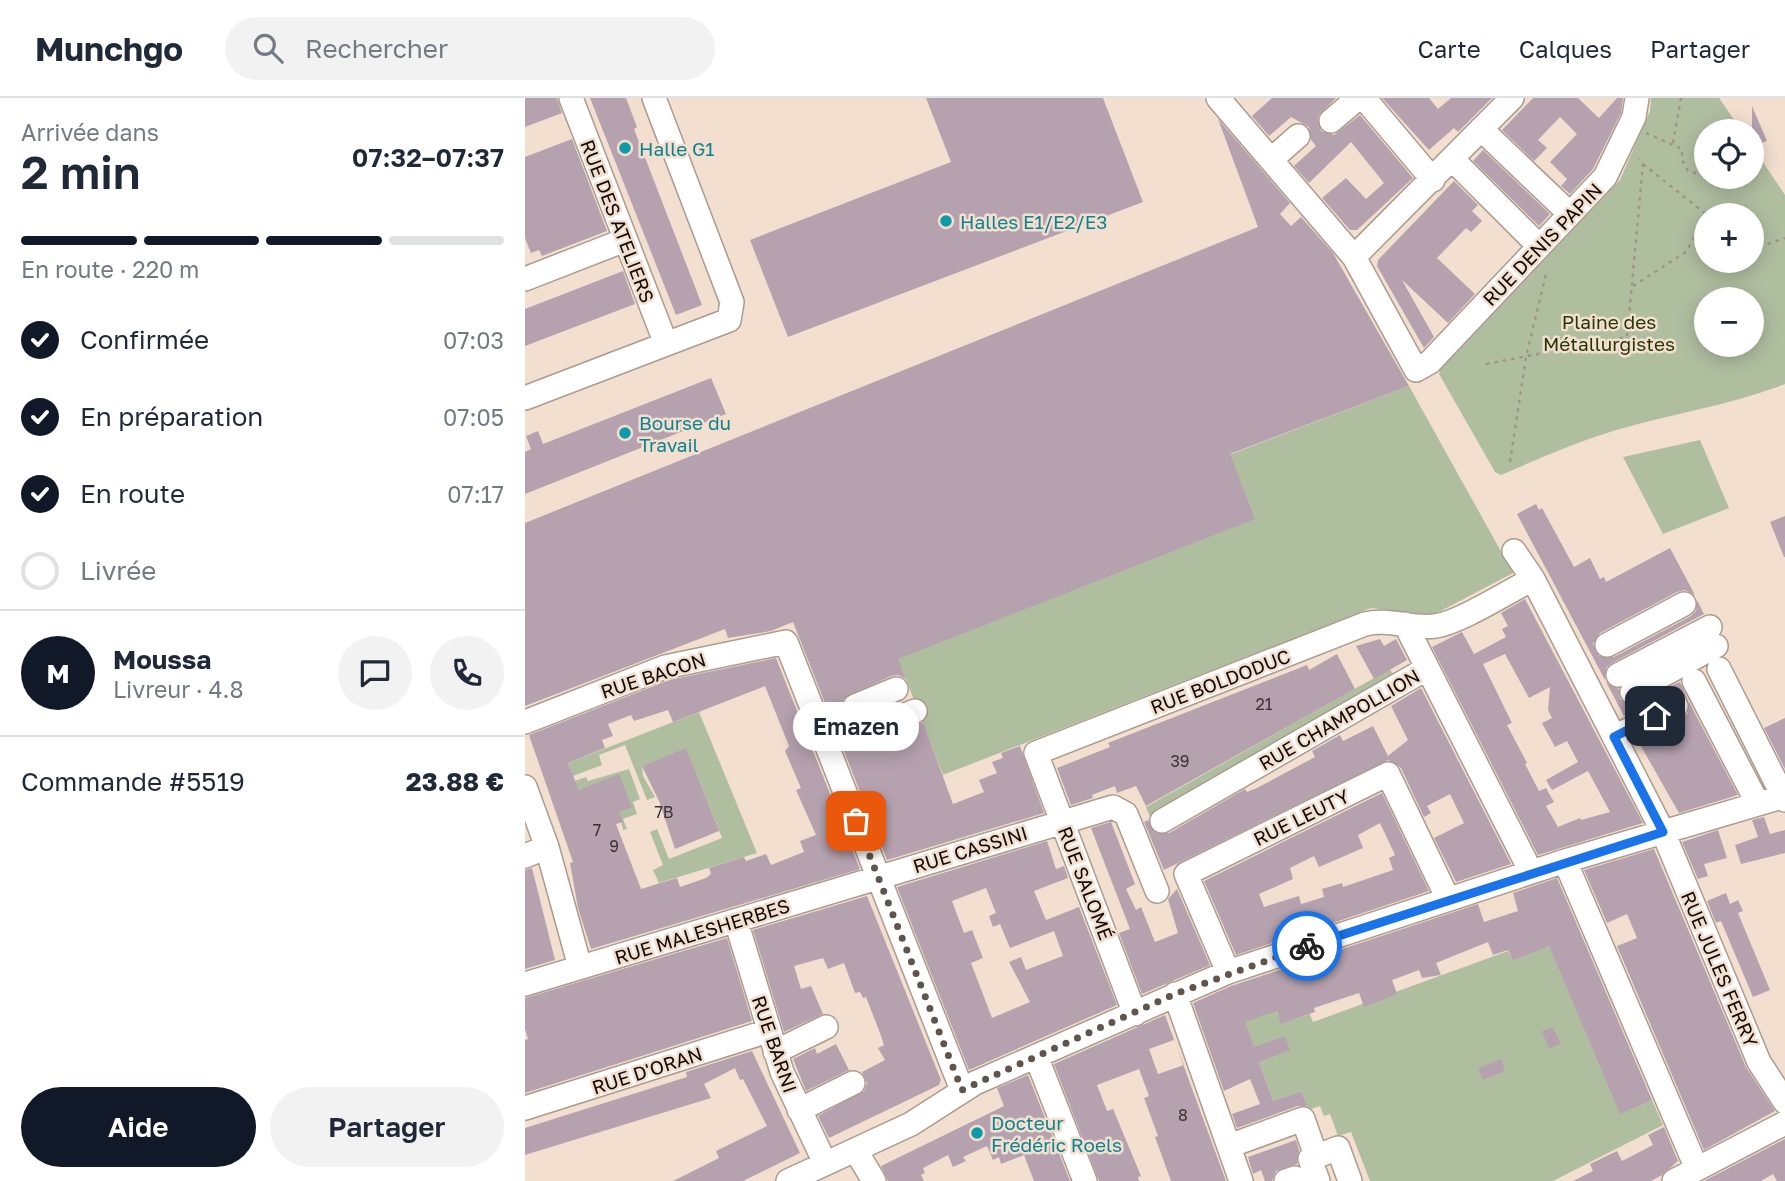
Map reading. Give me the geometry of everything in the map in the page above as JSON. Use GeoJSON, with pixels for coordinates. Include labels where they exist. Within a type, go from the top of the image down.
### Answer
{"type":"FeatureCollection","features":[{"type":"Feature","properties":{"kind":"street","name":"RUE DES ATELIERS"},"geometry":{"type":"LineString","coordinates":[[571,98],[666,344]]}},
{"type":"Feature","properties":{"kind":"street"},"geometry":{"type":"LineString","coordinates":[[525,398],[729,320],[732,302],[654,98]]}},
{"type":"Feature","properties":{"kind":"street"},"geometry":{"type":"LineString","coordinates":[[1218,98],[1355,257],[1512,98]]}},
{"type":"Feature","properties":{"kind":"street"},"geometry":{"type":"LineString","coordinates":[[1332,121],[1358,98]]}},
{"type":"Feature","properties":{"kind":"street"},"geometry":{"type":"LineString","coordinates":[[1364,98],[1433,180]]}},
{"type":"Feature","properties":{"kind":"street","name":"RUE DENIS PAPIN"},"geometry":{"type":"LineString","coordinates":[[1355,257],[1416,370],[1430,362],[1605,177],[1630,126],[1637,98]]}},
{"type":"Feature","properties":{"kind":"street"},"geometry":{"type":"LineString","coordinates":[[1481,129],[1570,214]]}},
{"type":"Feature","properties":{"kind":"street"},"geometry":{"type":"LineString","coordinates":[[1272,159],[1298,136]]}},
{"type":"Feature","properties":{"kind":"street"},"geometry":{"type":"LineString","coordinates":[[1453,160],[1539,246]]}},
{"type":"Feature","properties":{"kind":"street"},"geometry":{"type":"LineString","coordinates":[[525,279],[625,240]]}},
{"type":"Feature","properties":{"kind":"street","name":"RUE JULES FERRY"},"geometry":{"type":"LineString","coordinates":[[1514,551],[1532,579],[1591,653],[1610,692],[1614,737],[1663,832],[1759,1062],[1785,1102]]}},
{"type":"Feature","properties":{"kind":"street"},"geometry":{"type":"LineString","coordinates":[[1405,624],[1444,624],[1532,579]]}},
{"type":"Feature","properties":{"kind":"street"},"geometry":{"type":"LineString","coordinates":[[1591,653],[1684,604]]}},
{"type":"Feature","properties":{"kind":"street","name":"RUE BOLDODUC"},"geometry":{"type":"LineString","coordinates":[[1036,753],[1365,624],[1381,621],[1405,624]]}},
{"type":"Feature","properties":{"kind":"street","name":"RUE CHAMPOLLION"},"geometry":{"type":"LineString","coordinates":[[1161,821],[1426,669],[1405,624]]}},
{"type":"Feature","properties":{"kind":"street","name":"RUE BACON"},"geometry":{"type":"LineString","coordinates":[[525,722],[665,667],[786,642],[842,727]]}},
{"type":"Feature","properties":{"kind":"street"},"geometry":{"type":"LineString","coordinates":[[788,1181],[911,1124],[962,1090],[1228,972],[1565,861],[1785,797],[1715,647],[1610,692]]}},
{"type":"Feature","properties":{"kind":"street"},"geometry":{"type":"LineString","coordinates":[[1426,669],[1531,872]]}},
{"type":"Feature","properties":{"kind":"street"},"geometry":{"type":"LineString","coordinates":[[1694,681],[1758,804]]}},
{"type":"Feature","properties":{"kind":"street"},"geometry":{"type":"LineString","coordinates":[[896,690],[855,706],[842,727],[878,877],[962,1090]]}},
{"type":"Feature","properties":{"kind":"street"},"geometry":{"type":"LineString","coordinates":[[1614,737],[1676,706]]}},
{"type":"Feature","properties":{"kind":"street"},"geometry":{"type":"LineString","coordinates":[[842,727],[868,730],[915,711]]}},
{"type":"Feature","properties":{"kind":"street","name":"RUE SALOMÉ"},"geometry":{"type":"LineString","coordinates":[[1036,753],[1135,1014]]}},
{"type":"Feature","properties":{"kind":"street","name":"RUE LEUTY"},"geometry":{"type":"LineString","coordinates":[[1228,972],[1186,874],[1388,774],[1448,899]]}},
{"type":"Feature","properties":{"kind":"street"},"geometry":{"type":"LineString","coordinates":[[525,787],[536,844],[580,967]]}},
{"type":"Feature","properties":{"kind":"street","name":"RUE CASSINI"},"geometry":{"type":"LineString","coordinates":[[878,877],[1062,820],[1113,807],[1126,814],[1157,891]]}},
{"type":"Feature","properties":{"kind":"street"},"geometry":{"type":"LineString","coordinates":[[525,856],[536,844]]}},
{"type":"Feature","properties":{"kind":"street"},"geometry":{"type":"LineString","coordinates":[[1565,861],[1697,1169]]}},
{"type":"Feature","properties":{"kind":"street","name":"RUE MALESHERBES"},"geometry":{"type":"LineString","coordinates":[[525,984],[878,877]]}},
{"type":"Feature","properties":{"kind":"street","name":"RUE BARNI"},"geometry":{"type":"LineString","coordinates":[[736,921],[771,1041],[799,1110],[825,1163]]}},
{"type":"Feature","properties":{"kind":"street"},"geometry":{"type":"LineString","coordinates":[[1175,994],[1241,1181]]}},
{"type":"Feature","properties":{"kind":"street","name":"RUE D'ORAN"},"geometry":{"type":"LineString","coordinates":[[525,1108],[826,1027]]}},
{"type":"Feature","properties":{"kind":"street"},"geometry":{"type":"LineString","coordinates":[[1036,1056],[1085,1181]]}},
{"type":"Feature","properties":{"kind":"street"},"geometry":{"type":"LineString","coordinates":[[799,1110],[853,1083]]}},
{"type":"Feature","properties":{"kind":"street"},"geometry":{"type":"LineString","coordinates":[[1229,1146],[1303,1119],[1316,1156]]}},
{"type":"Feature","properties":{"kind":"street"},"geometry":{"type":"LineString","coordinates":[[1674,1181],[1785,1123]]}},
{"type":"Feature","properties":{"kind":"street"},"geometry":{"type":"LineString","coordinates":[[1318,1181],[1310,1158],[1338,1148],[1350,1181]]}},
{"type":"Feature","properties":{"kind":"street"},"geometry":{"type":"LineString","coordinates":[[856,1151],[874,1181]]}},
{"type":"Feature","properties":{"kind":"path"},"geometry":{"type":"LineString","coordinates":[[1673,144],[1681,98]]}},
{"type":"Feature","properties":{"kind":"path"},"geometry":{"type":"LineString","coordinates":[[1630,126],[1682,149],[1682,160],[1688,171],[1694,173]]}},
{"type":"Feature","properties":{"kind":"path"},"geometry":{"type":"LineString","coordinates":[[1639,159],[1694,205]]}},
{"type":"Feature","properties":{"kind":"path"},"geometry":{"type":"LineString","coordinates":[[1486,364],[1627,337],[1643,164]]}},
{"type":"Feature","properties":{"kind":"path"},"geometry":{"type":"LineString","coordinates":[[1633,286],[1686,252],[1694,238]]}},
{"type":"Feature","properties":{"kind":"path"},"geometry":{"type":"LineString","coordinates":[[1764,245],[1785,238]]}},
{"type":"Feature","properties":{"kind":"path"},"geometry":{"type":"LineString","coordinates":[[1510,463],[1526,357],[1547,270]]}},
{"type":"Feature","properties":{"kind":"green space","name":"Plaine des Métallurgistes"},"geometry":{"type":"Polygon","coordinates":[[[1651,98],[1719,98],[1734,119],[1694,119],[1694,189],[1764,189],[1764,164],[1785,195],[1785,384],[1744,398],[1605,434],[1501,475],[1495,472],[1439,374],[1441,368],[1620,180],[1650,111],[1651,98]]]}},
{"type":"Feature","properties":{"kind":"green space"},"geometry":{"type":"Polygon","coordinates":[[[1409,386],[1513,573],[1433,615],[1371,608],[943,775],[902,669],[878,666],[1229,455],[1409,386]]]}},
{"type":"Feature","properties":{"kind":"green space"},"geometry":{"type":"Polygon","coordinates":[[[1700,440],[1729,508],[1663,534],[1623,457],[1700,440]]]}},
{"type":"Feature","properties":{"kind":"green space"},"geometry":{"type":"Polygon","coordinates":[[[1390,669],[1397,682],[1151,819],[1146,807],[1390,669]]]}},
{"type":"Feature","properties":{"kind":"green space"},"geometry":{"type":"Polygon","coordinates":[[[699,712],[757,853],[659,883],[653,870],[663,865],[650,832],[657,829],[669,859],[722,838],[686,749],[642,766],[643,776],[655,797],[647,800],[625,745],[599,755],[602,765],[573,776],[568,763],[699,712]]]}},
{"type":"Feature","properties":{"kind":"green space"},"geometry":{"type":"Polygon","coordinates":[[[629,769],[640,799],[633,802],[637,814],[623,819],[627,829],[623,830],[619,812],[631,808],[586,809],[575,781],[586,777],[588,781],[629,769]]]}},
{"type":"Feature","properties":{"kind":"green space"},"geometry":{"type":"Polygon","coordinates":[[[1538,919],[1620,1113],[1652,1100],[1663,1125],[1553,1181],[1370,1181],[1351,1132],[1338,1136],[1330,1114],[1324,1116],[1320,1106],[1308,1110],[1301,1091],[1273,1101],[1259,1062],[1274,1040],[1254,1048],[1239,1007],[1255,1018],[1265,1015],[1263,1008],[1274,1004],[1279,1017],[1292,1020],[1310,1014],[1313,1022],[1508,951],[1513,961],[1534,952],[1538,919]]]}},
{"type":"Feature","properties":{"kind":"building"},"geometry":{"type":"Polygon","coordinates":[[[525,98],[557,98],[562,113],[525,127],[525,98]]]}},
{"type":"Feature","properties":{"kind":"building"},"geometry":{"type":"Polygon","coordinates":[[[590,98],[626,98],[637,127],[634,129],[702,305],[676,315],[590,98]]]}},
{"type":"Feature","properties":{"kind":"building","name":"Halles E1/E2/E3"},"geometry":{"type":"Polygon","coordinates":[[[926,98],[1103,98],[1143,202],[788,337],[750,240],[951,162],[926,98]]]}},
{"type":"Feature","properties":{"kind":"building"},"geometry":{"type":"Polygon","coordinates":[[[1272,98],[1336,98],[1318,116],[1321,131],[1334,135],[1360,115],[1413,178],[1357,230],[1350,230],[1322,198],[1346,178],[1366,199],[1384,183],[1351,142],[1309,183],[1294,166],[1316,146],[1311,140],[1309,127],[1291,117],[1269,136],[1252,116],[1272,98]]]}},
{"type":"Feature","properties":{"kind":"building"},"geometry":{"type":"Polygon","coordinates":[[[1382,98],[1429,98],[1438,109],[1451,98],[1492,98],[1458,132],[1454,128],[1429,150],[1382,98]]]}},
{"type":"Feature","properties":{"kind":"building"},"geometry":{"type":"Polygon","coordinates":[[[1533,98],[1578,98],[1599,118],[1617,98],[1623,98],[1621,113],[1593,169],[1570,194],[1561,186],[1567,179],[1550,162],[1577,134],[1560,117],[1538,140],[1547,148],[1534,161],[1502,130],[1533,98]]]}},
{"type":"Feature","properties":{"kind":"building"},"geometry":{"type":"Polygon","coordinates":[[[1752,106],[1758,119],[1752,119],[1752,106]]]}},
{"type":"Feature","properties":{"kind":"building"},"geometry":{"type":"Polygon","coordinates":[[[1218,119],[1290,203],[1280,214],[1291,226],[1301,217],[1333,253],[1409,386],[1230,454],[1255,519],[898,659],[906,679],[898,675],[891,676],[844,698],[841,709],[849,733],[859,743],[873,743],[923,722],[953,804],[984,792],[979,780],[997,773],[992,762],[1003,758],[1001,753],[1020,746],[1044,813],[887,860],[793,622],[771,631],[728,638],[725,629],[525,706],[525,523],[1258,227],[1218,119]]]}},
{"type":"Feature","properties":{"kind":"building"},"geometry":{"type":"Polygon","coordinates":[[[572,139],[607,231],[542,256],[539,250],[531,253],[525,238],[525,157],[572,139]]]}},
{"type":"Feature","properties":{"kind":"building"},"geometry":{"type":"Polygon","coordinates":[[[1483,150],[1550,214],[1539,226],[1473,161],[1483,150]]]}},
{"type":"Feature","properties":{"kind":"building"},"geometry":{"type":"Polygon","coordinates":[[[1454,181],[1478,205],[1472,211],[1482,221],[1471,232],[1466,228],[1437,258],[1475,294],[1448,323],[1402,280],[1434,337],[1424,348],[1377,266],[1378,260],[1454,181]]]}},
{"type":"Feature","properties":{"kind":"building"},"geometry":{"type":"Polygon","coordinates":[[[623,271],[635,304],[525,346],[525,309],[623,271]]]}},
{"type":"Feature","properties":{"kind":"building","name":"Bourse du Travail"},"geometry":{"type":"Polygon","coordinates":[[[711,378],[726,414],[525,494],[525,452],[531,449],[526,436],[538,431],[543,444],[711,378]]]}},
{"type":"Feature","properties":{"kind":"building"},"geometry":{"type":"Polygon","coordinates":[[[1536,504],[1539,510],[1542,508],[1574,567],[1590,558],[1600,579],[1604,577],[1606,582],[1670,548],[1695,595],[1685,590],[1677,592],[1600,633],[1593,644],[1599,656],[1614,657],[1691,616],[1696,611],[1697,600],[1704,614],[1612,663],[1606,668],[1605,680],[1517,514],[1536,504]]]}},
{"type":"Feature","properties":{"kind":"building"},"geometry":{"type":"Polygon","coordinates":[[[1785,516],[1785,557],[1784,557],[1770,522],[1785,516]]]}},
{"type":"Feature","properties":{"kind":"building"},"geometry":{"type":"Polygon","coordinates":[[[1525,599],[1643,823],[1538,855],[1432,647],[1462,632],[1474,654],[1506,637],[1502,629],[1508,626],[1501,613],[1525,599]],[[1505,654],[1483,664],[1512,723],[1507,725],[1527,763],[1525,764],[1539,791],[1546,788],[1554,802],[1546,806],[1558,827],[1580,818],[1581,820],[1610,812],[1588,771],[1552,790],[1546,780],[1578,762],[1567,741],[1555,747],[1542,723],[1552,718],[1548,710],[1550,687],[1529,698],[1505,654]]]}},
{"type":"Feature","properties":{"kind":"building"},"geometry":{"type":"Polygon","coordinates":[[[1380,639],[1384,646],[1396,639],[1407,660],[1374,679],[1356,646],[1380,639]]]}},
{"type":"Feature","properties":{"kind":"building"},"geometry":{"type":"Polygon","coordinates":[[[1337,654],[1355,689],[1146,806],[1136,786],[1117,793],[1115,786],[1092,795],[1093,798],[1071,805],[1057,768],[1110,747],[1108,743],[1307,665],[1309,670],[1337,654]]]}},
{"type":"Feature","properties":{"kind":"building"},"geometry":{"type":"Polygon","coordinates":[[[776,658],[860,869],[591,949],[578,908],[570,863],[573,862],[529,735],[669,680],[776,658]],[[765,686],[673,722],[668,710],[634,721],[631,715],[608,724],[613,736],[602,740],[605,748],[568,763],[579,790],[619,774],[632,808],[619,812],[623,822],[616,824],[641,889],[677,878],[680,887],[706,878],[711,874],[709,868],[744,857],[746,861],[766,854],[771,865],[804,852],[800,841],[816,835],[796,790],[801,788],[785,751],[789,746],[765,686]]]}},
{"type":"Feature","properties":{"kind":"building"},"geometry":{"type":"Polygon","coordinates":[[[1606,682],[1619,689],[1620,699],[1631,706],[1680,682],[1687,698],[1678,692],[1670,693],[1624,716],[1606,682]]]}},
{"type":"Feature","properties":{"kind":"building"},"geometry":{"type":"Polygon","coordinates":[[[1421,688],[1511,864],[1456,882],[1434,838],[1464,823],[1450,794],[1427,806],[1431,813],[1424,817],[1401,768],[1388,760],[1164,870],[1144,822],[1148,820],[1156,833],[1169,833],[1245,789],[1247,792],[1257,788],[1315,757],[1312,751],[1340,735],[1343,741],[1373,726],[1388,756],[1408,740],[1391,706],[1421,688]]]}},
{"type":"Feature","properties":{"kind":"building"},"geometry":{"type":"Polygon","coordinates":[[[1689,702],[1738,795],[1679,813],[1638,741],[1683,718],[1688,713],[1689,702]]]}},
{"type":"Feature","properties":{"kind":"building"},"geometry":{"type":"Polygon","coordinates":[[[1785,718],[1785,769],[1764,728],[1785,718]]]}},
{"type":"Feature","properties":{"kind":"building"},"geometry":{"type":"Polygon","coordinates":[[[686,748],[719,831],[675,849],[659,801],[642,766],[686,748]]]}},
{"type":"Feature","properties":{"kind":"building"},"geometry":{"type":"Polygon","coordinates":[[[1382,793],[1429,891],[1236,955],[1204,881],[1382,793]],[[1380,823],[1358,835],[1363,848],[1319,867],[1314,856],[1290,868],[1293,879],[1259,894],[1264,907],[1299,896],[1301,904],[1324,897],[1322,889],[1342,883],[1343,887],[1393,870],[1389,858],[1395,855],[1380,823]]]}},
{"type":"Feature","properties":{"kind":"building"},"geometry":{"type":"Polygon","coordinates":[[[1764,817],[1770,834],[1785,830],[1785,853],[1741,864],[1735,845],[1758,837],[1752,820],[1764,817]]]}},
{"type":"Feature","properties":{"kind":"building"},"geometry":{"type":"Polygon","coordinates":[[[1111,822],[1135,884],[1126,889],[1136,910],[1141,907],[1155,942],[1178,933],[1168,899],[1177,889],[1210,965],[1142,994],[1119,933],[1130,929],[1091,828],[1111,822]]]}},
{"type":"Feature","properties":{"kind":"building"},"geometry":{"type":"Polygon","coordinates":[[[1718,830],[1727,858],[1704,864],[1708,876],[1698,879],[1682,842],[1718,830]]]}},
{"type":"Feature","properties":{"kind":"building"},"geometry":{"type":"Polygon","coordinates":[[[1047,841],[1056,869],[1064,866],[1068,878],[1034,891],[1046,920],[1079,907],[1117,1005],[969,1070],[897,887],[1047,841]],[[986,888],[952,901],[964,933],[972,930],[983,958],[971,963],[992,1018],[1030,1002],[1009,962],[1021,957],[1026,970],[1063,956],[1054,931],[1010,948],[1000,924],[993,927],[989,916],[996,913],[986,888]]]}},
{"type":"Feature","properties":{"kind":"building"},"geometry":{"type":"Polygon","coordinates":[[[1654,849],[1746,1067],[1775,1111],[1704,1150],[1617,946],[1637,938],[1627,914],[1607,923],[1584,870],[1654,849]]]}},
{"type":"Feature","properties":{"kind":"building"},"geometry":{"type":"Polygon","coordinates":[[[532,868],[555,960],[525,969],[525,870],[532,868]]]}},
{"type":"Feature","properties":{"kind":"building"},"geometry":{"type":"Polygon","coordinates":[[[1557,878],[1652,1100],[1620,1114],[1549,946],[1513,961],[1508,950],[1493,955],[1488,942],[1436,963],[1441,975],[1422,978],[1419,970],[1392,980],[1397,994],[1364,1007],[1359,993],[1314,1008],[1315,1012],[1281,1024],[1277,1011],[1245,1022],[1254,1047],[1285,1036],[1290,1050],[1259,1062],[1273,1101],[1301,1091],[1307,1106],[1298,1106],[1237,1128],[1232,1114],[1260,1104],[1250,1079],[1224,1091],[1193,1003],[1231,986],[1478,904],[1484,922],[1518,911],[1513,893],[1557,878]]]}},
{"type":"Feature","properties":{"kind":"building"},"geometry":{"type":"Polygon","coordinates":[[[1726,893],[1730,904],[1738,900],[1743,911],[1738,913],[1770,990],[1753,997],[1721,921],[1716,923],[1707,901],[1726,893]]]}},
{"type":"Feature","properties":{"kind":"building"},"geometry":{"type":"Polygon","coordinates":[[[867,896],[941,1080],[939,1085],[829,1138],[818,1116],[864,1091],[867,1083],[862,1072],[885,1060],[878,1048],[884,1045],[880,1033],[866,997],[863,998],[860,992],[855,993],[844,963],[828,969],[823,958],[794,966],[801,989],[811,986],[823,1014],[784,1032],[753,930],[867,896]]]}},
{"type":"Feature","properties":{"kind":"building"},"geometry":{"type":"Polygon","coordinates":[[[727,938],[752,1021],[525,1093],[525,1040],[528,1039],[525,1029],[525,998],[727,938]]]}},
{"type":"Feature","properties":{"kind":"building"},"geometry":{"type":"Polygon","coordinates":[[[1165,1015],[1174,1040],[1149,1049],[1158,1074],[1183,1065],[1226,1181],[1171,1181],[1155,1137],[1158,1136],[1144,1098],[1149,1096],[1139,1069],[1097,1085],[1107,1111],[1113,1109],[1141,1176],[1138,1177],[1139,1181],[1099,1181],[1054,1064],[1165,1015]]]}},
{"type":"Feature","properties":{"kind":"building"},"geometry":{"type":"Polygon","coordinates":[[[1553,1027],[1561,1044],[1549,1049],[1542,1031],[1553,1027]]]}},
{"type":"Feature","properties":{"kind":"building"},"geometry":{"type":"Polygon","coordinates":[[[836,1044],[849,1070],[806,1091],[793,1059],[815,1048],[817,1054],[836,1044]]]}},
{"type":"Feature","properties":{"kind":"building"},"geometry":{"type":"Polygon","coordinates":[[[752,1051],[800,1153],[743,1181],[673,1181],[719,1158],[716,1151],[767,1126],[735,1068],[704,1084],[711,1098],[525,1155],[525,1128],[687,1077],[686,1072],[752,1051]]]}},
{"type":"Feature","properties":{"kind":"building"},"geometry":{"type":"Polygon","coordinates":[[[1501,1059],[1505,1071],[1483,1080],[1478,1068],[1501,1059]]]}},
{"type":"Feature","properties":{"kind":"building"},"geometry":{"type":"Polygon","coordinates":[[[1028,1075],[1070,1181],[1034,1181],[1024,1155],[1001,1164],[999,1157],[993,1160],[987,1146],[963,1157],[966,1161],[953,1167],[948,1155],[923,1168],[925,1173],[921,1175],[924,1181],[888,1181],[881,1166],[1004,1106],[997,1088],[1028,1075]]]}},
{"type":"Feature","properties":{"kind":"building"},"geometry":{"type":"Polygon","coordinates":[[[1664,1127],[1678,1161],[1662,1175],[1651,1181],[1573,1181],[1593,1171],[1590,1164],[1617,1151],[1622,1161],[1653,1145],[1648,1135],[1664,1127]]]}},
{"type":"Feature","properties":{"kind":"building"},"geometry":{"type":"Polygon","coordinates":[[[1785,1139],[1785,1181],[1777,1181],[1773,1174],[1761,1181],[1704,1181],[1785,1139]]]}},
{"type":"Feature","properties":{"kind":"building"},"geometry":{"type":"Polygon","coordinates":[[[1296,1140],[1299,1150],[1297,1164],[1276,1171],[1272,1181],[1265,1181],[1261,1170],[1253,1174],[1248,1157],[1296,1140]]]}},
{"type":"Feature","properties":{"kind":"tunnel"},"geometry":{"type":"LineString","coordinates":[[835,729],[852,723]]}},
{"type":"Feature","properties":{"kind":"way so far"},"geometry":{"type":"LineString","coordinates":[[856,821],[962,1090],[1175,994],[1228,972],[1307,946]]}},
{"type":"Feature","properties":{"kind":"place","name":"Halle G1"},"geometry":{"type":"Point","coordinates":[625,148]}},
{"type":"Feature","properties":{"kind":"place","name":"Halles E1/E2/E3"},"geometry":{"type":"Point","coordinates":[946,221]}},
{"type":"Feature","properties":{"kind":"place","name":"Bourse du Travail"},"geometry":{"type":"Point","coordinates":[625,433]}},
{"type":"Feature","properties":{"kind":"place","name":"Emazen"},"geometry":{"type":"Point","coordinates":[856,821]}},
{"type":"Feature","properties":{"kind":"place","name":"Docteur Frédéric Roels"},"geometry":{"type":"Point","coordinates":[977,1133]}},
{"type":"Feature","properties":{"kind":"route"},"geometry":{"type":"LineString","coordinates":[[1307,946],[1565,861],[1663,832],[1614,737],[1655,716]]}}]}
